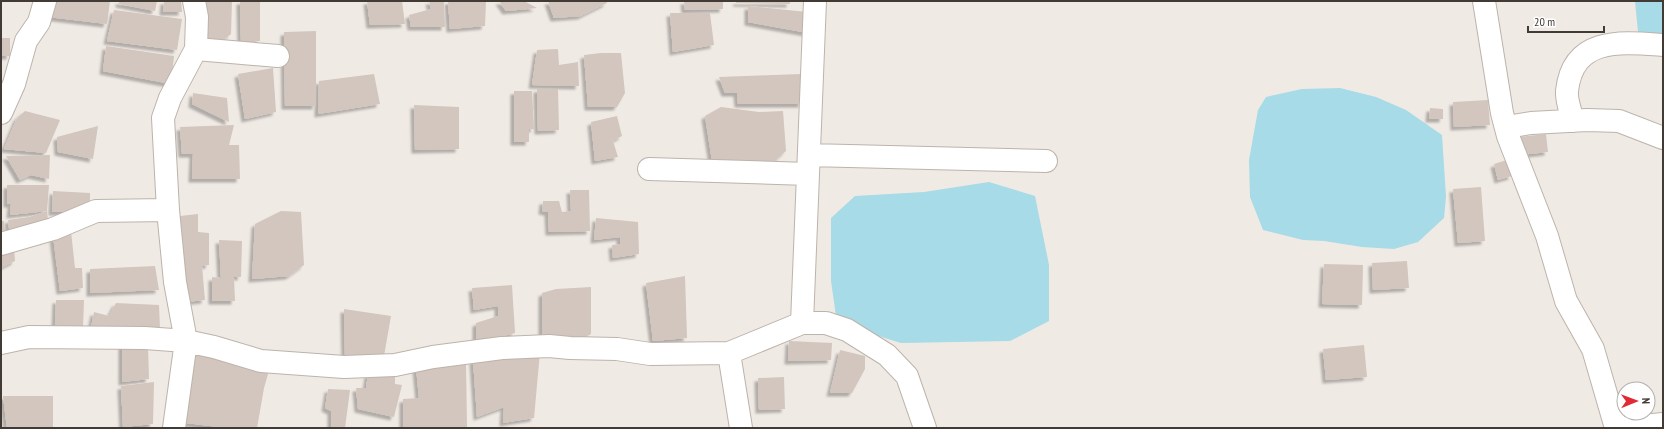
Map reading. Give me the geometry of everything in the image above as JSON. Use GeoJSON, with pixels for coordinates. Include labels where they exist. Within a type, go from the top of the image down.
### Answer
{"type":"FeatureCollection","features":[{"type":"Feature","properties":{"kind":"street"},"geometry":{"type":"LineString","coordinates":[[1,113],[14,84],[26,41],[39,22],[45,1]]}},
{"type":"Feature","properties":{"kind":"street"},"geometry":{"type":"LineString","coordinates":[[174,428],[186,341],[175,282],[168,210],[163,118],[170,98],[196,49],[197,17],[194,1]]}},
{"type":"Feature","properties":{"kind":"street"},"geometry":{"type":"LineString","coordinates":[[802,323],[815,1]]}},
{"type":"Feature","properties":{"kind":"street"},"geometry":{"type":"LineString","coordinates":[[1484,1],[1502,113],[1506,127],[1516,159],[1547,236],[1566,301],[1593,349],[1616,428]]}},
{"type":"Feature","properties":{"kind":"street"},"geometry":{"type":"LineString","coordinates":[[1573,121],[1567,92],[1572,70],[1590,49],[1598,46],[1629,42],[1663,45]]}},
{"type":"Feature","properties":{"kind":"street"},"geometry":{"type":"LineString","coordinates":[[196,49],[278,56]]}},
{"type":"Feature","properties":{"kind":"street"},"geometry":{"type":"LineString","coordinates":[[1506,127],[1531,123],[1619,121],[1663,138]]}},
{"type":"Feature","properties":{"kind":"street"},"geometry":{"type":"LineString","coordinates":[[650,169],[1046,161]]}},
{"type":"Feature","properties":{"kind":"street"},"geometry":{"type":"LineString","coordinates":[[1,244],[53,229],[96,211],[168,210]]}},
{"type":"Feature","properties":{"kind":"street"},"geometry":{"type":"LineString","coordinates":[[1,343],[29,337],[146,338],[186,341],[214,347],[261,361],[344,367],[395,364],[433,357],[502,348],[549,346],[576,349],[617,349],[650,354],[729,353],[802,323],[826,323],[847,330],[887,355],[907,376],[925,428]]}},
{"type":"Feature","properties":{"kind":"street"},"geometry":{"type":"LineString","coordinates":[[729,353],[740,428]]}},
{"type":"Feature","properties":{"kind":"street"},"geometry":{"type":"LineString","coordinates":[[1621,428],[1663,424]]}},
{"type":"Feature","properties":{"kind":"water"},"geometry":{"type":"Polygon","coordinates":[[[1635,1],[1663,1],[1663,37],[1638,32],[1635,1]]]}},
{"type":"Feature","properties":{"kind":"water"},"geometry":{"type":"Polygon","coordinates":[[[1340,88],[1376,97],[1406,110],[1442,135],[1446,197],[1444,218],[1418,242],[1394,249],[1362,247],[1324,241],[1303,240],[1263,230],[1250,197],[1249,160],[1258,110],[1266,97],[1302,89],[1340,88]]]}},
{"type":"Feature","properties":{"kind":"water"},"geometry":{"type":"Polygon","coordinates":[[[989,182],[1035,196],[1049,265],[1049,321],[1010,341],[901,343],[872,334],[836,316],[831,281],[831,218],[855,196],[924,192],[989,182]]]}},
{"type":"Feature","properties":{"kind":"building"},"geometry":{"type":"Polygon","coordinates":[[[55,1],[110,1],[107,24],[48,17],[55,1]]]}},
{"type":"Feature","properties":{"kind":"building"},"geometry":{"type":"Polygon","coordinates":[[[119,1],[157,1],[155,11],[119,4],[119,1]]]}},
{"type":"Feature","properties":{"kind":"building"},"geometry":{"type":"Polygon","coordinates":[[[164,1],[181,1],[182,12],[163,12],[164,1]]]}},
{"type":"Feature","properties":{"kind":"building"},"geometry":{"type":"Polygon","coordinates":[[[205,1],[232,1],[231,34],[223,40],[206,40],[205,1]]]}},
{"type":"Feature","properties":{"kind":"building"},"geometry":{"type":"Polygon","coordinates":[[[240,1],[260,1],[260,41],[241,42],[240,1]]]}},
{"type":"Feature","properties":{"kind":"building"},"geometry":{"type":"Polygon","coordinates":[[[367,1],[402,1],[405,24],[370,25],[367,1]]]}},
{"type":"Feature","properties":{"kind":"building"},"geometry":{"type":"Polygon","coordinates":[[[429,1],[444,1],[445,27],[411,27],[409,15],[431,9],[429,1]]]}},
{"type":"Feature","properties":{"kind":"building"},"geometry":{"type":"Polygon","coordinates":[[[448,1],[486,1],[485,26],[450,29],[448,1]]]}},
{"type":"Feature","properties":{"kind":"building"},"geometry":{"type":"Polygon","coordinates":[[[499,1],[524,1],[537,8],[506,11],[499,1]]]}},
{"type":"Feature","properties":{"kind":"building"},"geometry":{"type":"Polygon","coordinates":[[[548,1],[606,1],[607,3],[581,16],[554,18],[548,1]]]}},
{"type":"Feature","properties":{"kind":"building"},"geometry":{"type":"Polygon","coordinates":[[[684,1],[723,1],[723,9],[685,10],[684,1]]]}},
{"type":"Feature","properties":{"kind":"building"},"geometry":{"type":"Polygon","coordinates":[[[737,1],[790,1],[790,4],[736,3],[737,1]]]}},
{"type":"Feature","properties":{"kind":"building"},"geometry":{"type":"Polygon","coordinates":[[[748,6],[807,12],[808,33],[748,22],[748,6]]]}},
{"type":"Feature","properties":{"kind":"building"},"geometry":{"type":"Polygon","coordinates":[[[114,10],[182,19],[177,50],[107,41],[114,10]]]}},
{"type":"Feature","properties":{"kind":"building"},"geometry":{"type":"Polygon","coordinates":[[[670,13],[710,13],[714,45],[673,52],[670,13]]]}},
{"type":"Feature","properties":{"kind":"building"},"geometry":{"type":"Polygon","coordinates":[[[316,31],[316,106],[285,106],[284,32],[316,31]]]}},
{"type":"Feature","properties":{"kind":"building"},"geometry":{"type":"Polygon","coordinates":[[[1,38],[10,38],[10,56],[1,56],[1,38]]]}},
{"type":"Feature","properties":{"kind":"building"},"geometry":{"type":"Polygon","coordinates":[[[106,46],[174,56],[171,84],[103,71],[106,46]]]}},
{"type":"Feature","properties":{"kind":"building"},"geometry":{"type":"Polygon","coordinates":[[[558,49],[559,65],[578,62],[579,86],[532,85],[537,50],[558,49]]]}},
{"type":"Feature","properties":{"kind":"building"},"geometry":{"type":"Polygon","coordinates":[[[621,53],[625,93],[617,107],[588,107],[584,55],[621,53]]]}},
{"type":"Feature","properties":{"kind":"building"},"geometry":{"type":"Polygon","coordinates":[[[273,68],[276,112],[245,119],[238,74],[273,68]]]}},
{"type":"Feature","properties":{"kind":"building"},"geometry":{"type":"Polygon","coordinates":[[[374,74],[380,104],[318,114],[319,81],[374,74]]]}},
{"type":"Feature","properties":{"kind":"building"},"geometry":{"type":"Polygon","coordinates":[[[801,74],[802,104],[738,104],[737,93],[725,93],[719,77],[801,74]]]}},
{"type":"Feature","properties":{"kind":"building"},"geometry":{"type":"Polygon","coordinates":[[[537,89],[558,89],[559,130],[538,131],[537,89]]]}},
{"type":"Feature","properties":{"kind":"building"},"geometry":{"type":"Polygon","coordinates":[[[514,91],[532,91],[534,129],[529,129],[529,142],[514,142],[514,91]]]}},
{"type":"Feature","properties":{"kind":"building"},"geometry":{"type":"Polygon","coordinates":[[[193,93],[227,98],[229,122],[192,104],[193,93]]]}},
{"type":"Feature","properties":{"kind":"building"},"geometry":{"type":"Polygon","coordinates":[[[1488,100],[1490,125],[1454,127],[1453,102],[1488,100]]]}},
{"type":"Feature","properties":{"kind":"building"},"geometry":{"type":"Polygon","coordinates":[[[414,105],[459,107],[459,149],[415,150],[414,105]]]}},
{"type":"Feature","properties":{"kind":"building"},"geometry":{"type":"Polygon","coordinates":[[[721,107],[759,112],[783,111],[786,151],[765,170],[712,161],[705,116],[721,107]]]}},
{"type":"Feature","properties":{"kind":"building"},"geometry":{"type":"Polygon","coordinates":[[[1430,108],[1443,109],[1443,119],[1429,119],[1430,108]]]}},
{"type":"Feature","properties":{"kind":"building"},"geometry":{"type":"Polygon","coordinates":[[[25,111],[60,120],[46,153],[4,149],[17,118],[25,111]]]}},
{"type":"Feature","properties":{"kind":"building"},"geometry":{"type":"Polygon","coordinates":[[[617,116],[622,136],[613,141],[618,157],[595,161],[591,122],[617,116]]]}},
{"type":"Feature","properties":{"kind":"building"},"geometry":{"type":"Polygon","coordinates":[[[234,125],[229,145],[239,145],[240,179],[192,179],[193,154],[182,154],[180,127],[234,125]]]}},
{"type":"Feature","properties":{"kind":"building"},"geometry":{"type":"Polygon","coordinates":[[[98,126],[93,159],[58,152],[57,137],[98,126]]]}},
{"type":"Feature","properties":{"kind":"building"},"geometry":{"type":"Polygon","coordinates":[[[1546,134],[1548,152],[1521,155],[1519,137],[1546,134]]]}},
{"type":"Feature","properties":{"kind":"building"},"geometry":{"type":"Polygon","coordinates":[[[50,155],[49,179],[31,175],[20,180],[6,156],[50,155]]]}},
{"type":"Feature","properties":{"kind":"building"},"geometry":{"type":"Polygon","coordinates":[[[1507,160],[1512,176],[1498,180],[1494,164],[1507,160]]]}},
{"type":"Feature","properties":{"kind":"building"},"geometry":{"type":"Polygon","coordinates":[[[7,185],[49,185],[47,211],[10,215],[11,204],[7,204],[7,185]]]}},
{"type":"Feature","properties":{"kind":"building"},"geometry":{"type":"Polygon","coordinates":[[[1481,187],[1485,241],[1458,243],[1453,189],[1481,187]]]}},
{"type":"Feature","properties":{"kind":"building"},"geometry":{"type":"Polygon","coordinates":[[[570,190],[589,190],[590,231],[549,232],[548,212],[542,211],[543,201],[559,201],[562,212],[571,211],[570,190]]]}},
{"type":"Feature","properties":{"kind":"building"},"geometry":{"type":"Polygon","coordinates":[[[53,191],[90,193],[90,212],[52,212],[53,191]]]}},
{"type":"Feature","properties":{"kind":"building"},"geometry":{"type":"Polygon","coordinates":[[[47,211],[49,228],[10,237],[8,220],[29,217],[47,211]]]}},
{"type":"Feature","properties":{"kind":"building"},"geometry":{"type":"Polygon","coordinates":[[[281,211],[301,212],[304,265],[289,276],[252,279],[255,224],[281,211]]]}},
{"type":"Feature","properties":{"kind":"building"},"geometry":{"type":"Polygon","coordinates":[[[198,214],[198,232],[209,233],[209,265],[202,266],[205,300],[185,302],[180,216],[198,214]]]}},
{"type":"Feature","properties":{"kind":"building"},"geometry":{"type":"Polygon","coordinates":[[[596,218],[638,222],[639,254],[613,258],[612,245],[620,244],[620,237],[594,240],[596,218]]]}},
{"type":"Feature","properties":{"kind":"building"},"geometry":{"type":"Polygon","coordinates":[[[1,221],[4,221],[6,241],[1,242],[1,221]]]}},
{"type":"Feature","properties":{"kind":"building"},"geometry":{"type":"Polygon","coordinates":[[[71,231],[75,268],[82,268],[83,288],[60,291],[53,236],[71,231]]]}},
{"type":"Feature","properties":{"kind":"building"},"geometry":{"type":"Polygon","coordinates":[[[219,240],[242,241],[241,277],[234,277],[235,301],[212,301],[212,277],[221,278],[219,240]]]}},
{"type":"Feature","properties":{"kind":"building"},"geometry":{"type":"Polygon","coordinates":[[[14,248],[15,261],[1,268],[1,252],[14,248]]]}},
{"type":"Feature","properties":{"kind":"building"},"geometry":{"type":"Polygon","coordinates":[[[1407,261],[1409,288],[1373,290],[1372,263],[1407,261]]]}},
{"type":"Feature","properties":{"kind":"building"},"geometry":{"type":"Polygon","coordinates":[[[1324,264],[1363,265],[1362,305],[1322,304],[1324,264]]]}},
{"type":"Feature","properties":{"kind":"building"},"geometry":{"type":"Polygon","coordinates":[[[155,266],[159,290],[90,293],[90,269],[155,266]]]}},
{"type":"Feature","properties":{"kind":"building"},"geometry":{"type":"Polygon","coordinates":[[[685,276],[687,338],[653,341],[646,283],[685,276]]]}},
{"type":"Feature","properties":{"kind":"building"},"geometry":{"type":"Polygon","coordinates":[[[512,285],[515,333],[476,343],[476,323],[498,316],[498,306],[474,310],[472,288],[512,285]]]}},
{"type":"Feature","properties":{"kind":"building"},"geometry":{"type":"Polygon","coordinates":[[[591,287],[591,334],[574,343],[542,339],[542,293],[556,289],[591,287]]]}},
{"type":"Feature","properties":{"kind":"building"},"geometry":{"type":"Polygon","coordinates":[[[56,300],[84,300],[83,328],[55,329],[56,300]]]}},
{"type":"Feature","properties":{"kind":"building"},"geometry":{"type":"Polygon","coordinates":[[[116,303],[159,305],[160,329],[91,328],[94,312],[109,316],[116,303]]]}},
{"type":"Feature","properties":{"kind":"building"},"geometry":{"type":"Polygon","coordinates":[[[344,309],[391,316],[384,356],[345,358],[344,309]]]}},
{"type":"Feature","properties":{"kind":"building"},"geometry":{"type":"Polygon","coordinates":[[[789,341],[832,343],[831,360],[788,361],[789,341]]]}},
{"type":"Feature","properties":{"kind":"building"},"geometry":{"type":"Polygon","coordinates":[[[122,343],[148,346],[149,379],[122,382],[122,343]]]}},
{"type":"Feature","properties":{"kind":"building"},"geometry":{"type":"Polygon","coordinates":[[[1364,345],[1367,377],[1326,380],[1323,349],[1364,345]]]}},
{"type":"Feature","properties":{"kind":"building"},"geometry":{"type":"Polygon","coordinates":[[[188,350],[270,367],[264,388],[257,428],[227,428],[178,422],[188,350]]]}},
{"type":"Feature","properties":{"kind":"building"},"geometry":{"type":"Polygon","coordinates":[[[840,350],[865,356],[865,369],[852,393],[830,393],[840,350]]]}},
{"type":"Feature","properties":{"kind":"building"},"geometry":{"type":"Polygon","coordinates":[[[540,352],[534,418],[503,423],[504,407],[477,417],[473,360],[540,352]]]}},
{"type":"Feature","properties":{"kind":"building"},"geometry":{"type":"Polygon","coordinates":[[[466,361],[467,428],[403,428],[403,399],[419,398],[416,367],[466,361]]]}},
{"type":"Feature","properties":{"kind":"building"},"geometry":{"type":"Polygon","coordinates":[[[395,371],[395,384],[402,385],[394,417],[358,409],[356,388],[366,388],[368,374],[395,371]]]}},
{"type":"Feature","properties":{"kind":"building"},"geometry":{"type":"Polygon","coordinates":[[[784,377],[785,409],[759,410],[758,378],[784,377]]]}},
{"type":"Feature","properties":{"kind":"building"},"geometry":{"type":"Polygon","coordinates":[[[154,382],[153,424],[123,427],[121,386],[154,382]]]}},
{"type":"Feature","properties":{"kind":"building"},"geometry":{"type":"Polygon","coordinates":[[[328,389],[350,390],[345,428],[331,428],[331,411],[325,408],[328,389]]]}},
{"type":"Feature","properties":{"kind":"building"},"geometry":{"type":"Polygon","coordinates":[[[3,396],[53,396],[53,428],[7,428],[3,396]]]}}]}
